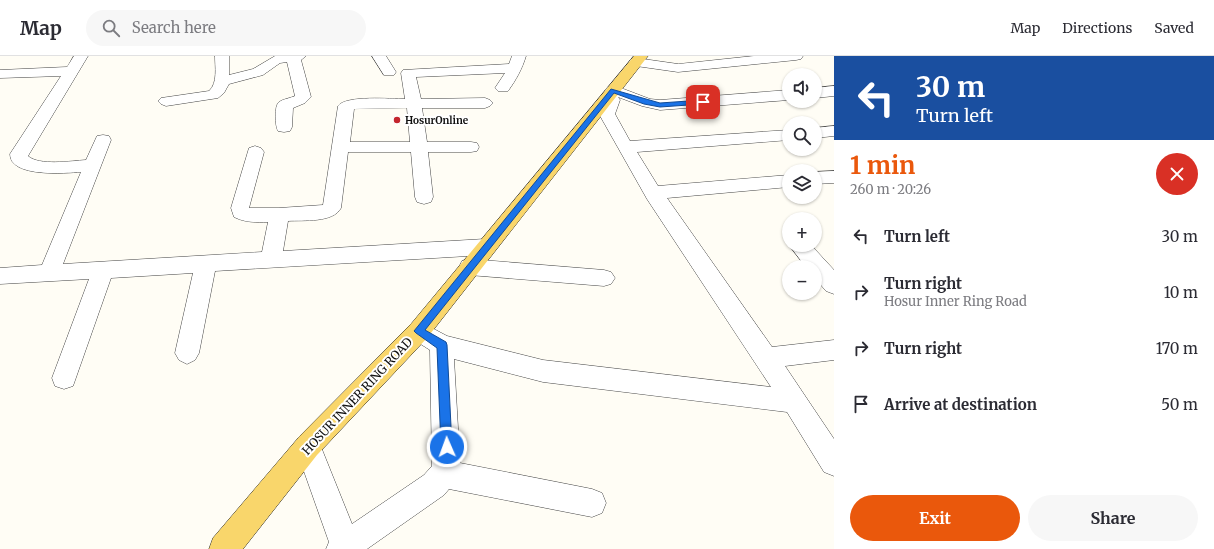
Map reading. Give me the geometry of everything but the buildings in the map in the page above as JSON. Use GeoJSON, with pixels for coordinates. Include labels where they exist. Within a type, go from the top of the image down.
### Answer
{"type":"FeatureCollection","features":[{"type":"Feature","properties":{"kind":"main road","name":"HOSUR INNER RING ROAD"},"geometry":{"type":"LineString","coordinates":[[225,548],[308,446],[419,331],[485,247],[638,59]]}},
{"type":"Feature","properties":{"kind":"street"},"geometry":{"type":"LineString","coordinates":[[81,56],[19,158],[21,161],[33,166],[93,165]]}},
{"type":"Feature","properties":{"kind":"street"},"geometry":{"type":"LineString","coordinates":[[166,101],[213,95],[219,90],[222,81],[222,56]]}},
{"type":"Feature","properties":{"kind":"street"},"geometry":{"type":"LineString","coordinates":[[379,56],[389,72]]}},
{"type":"Feature","properties":{"kind":"street"},"geometry":{"type":"LineString","coordinates":[[638,59],[678,68],[796,56]]}},
{"type":"Feature","properties":{"kind":"street"},"geometry":{"type":"LineString","coordinates":[[222,81],[258,72],[276,60],[296,57],[303,97],[300,100],[285,105],[284,127]]}},
{"type":"Feature","properties":{"kind":"street"},"geometry":{"type":"LineString","coordinates":[[3,77],[22,60]]}},
{"type":"Feature","properties":{"kind":"street"},"geometry":{"type":"LineString","coordinates":[[503,88],[517,62]]}},
{"type":"Feature","properties":{"kind":"street"},"geometry":{"type":"LineString","coordinates":[[424,197],[414,103],[408,73],[517,62]]}},
{"type":"Feature","properties":{"kind":"street"},"geometry":{"type":"LineString","coordinates":[[3,77],[72,71]]}},
{"type":"Feature","properties":{"kind":"street"},"geometry":{"type":"LineString","coordinates":[[822,92],[834,91]]}},
{"type":"Feature","properties":{"kind":"street"},"geometry":{"type":"LineString","coordinates":[[782,96],[660,105],[611,94],[612,100],[607,114],[654,193],[690,249],[767,358],[792,401],[834,462]]}},
{"type":"Feature","properties":{"kind":"street"},"geometry":{"type":"LineString","coordinates":[[255,152],[240,208],[241,212],[246,215],[279,215],[331,210],[346,106],[350,104],[485,103]]}},
{"type":"Feature","properties":{"kind":"street"},"geometry":{"type":"LineString","coordinates":[[822,132],[834,131]]}},
{"type":"Feature","properties":{"kind":"street"},"geometry":{"type":"LineString","coordinates":[[626,147],[782,136]]}},
{"type":"Feature","properties":{"kind":"street"},"geometry":{"type":"LineString","coordinates":[[49,273],[103,140]]}},
{"type":"Feature","properties":{"kind":"street"},"geometry":{"type":"LineString","coordinates":[[340,147],[471,147]]}},
{"type":"Feature","properties":{"kind":"street"},"geometry":{"type":"LineString","coordinates":[[822,177],[834,176]]}},
{"type":"Feature","properties":{"kind":"street"},"geometry":{"type":"LineString","coordinates":[[654,193],[782,182]]}},
{"type":"Feature","properties":{"kind":"street"},"geometry":{"type":"LineString","coordinates":[[271,260],[279,215]]}},
{"type":"Feature","properties":{"kind":"street"},"geometry":{"type":"LineString","coordinates":[[0,276],[485,247]]}},
{"type":"Feature","properties":{"kind":"street"},"geometry":{"type":"LineString","coordinates":[[805,252],[834,284]]}},
{"type":"Feature","properties":{"kind":"street"},"geometry":{"type":"LineString","coordinates":[[187,353],[206,264]]}},
{"type":"Feature","properties":{"kind":"street"},"geometry":{"type":"LineString","coordinates":[[469,267],[604,278]]}},
{"type":"Feature","properties":{"kind":"street"},"geometry":{"type":"LineString","coordinates":[[64,378],[103,270]]}},
{"type":"Feature","properties":{"kind":"street"},"geometry":{"type":"LineString","coordinates":[[419,331],[442,345],[543,372],[792,401]]}},
{"type":"Feature","properties":{"kind":"street"},"geometry":{"type":"LineString","coordinates":[[308,446],[343,547],[434,484],[444,474],[447,462],[442,345]]}},
{"type":"Feature","properties":{"kind":"street"},"geometry":{"type":"LineString","coordinates":[[767,358],[834,350]]}},
{"type":"Feature","properties":{"kind":"street"},"geometry":{"type":"LineString","coordinates":[[444,474],[592,503]]}},
{"type":"Feature","properties":{"kind":"place","name":"HosurOnline"},"geometry":{"type":"Point","coordinates":[397,120]}},
{"type":"Feature","properties":{"kind":"route"},"geometry":{"type":"LineString","coordinates":[[447,447],[442,345],[419,331],[485,247],[613,90],[647,103],[660,105],[703,102]]}}]}
